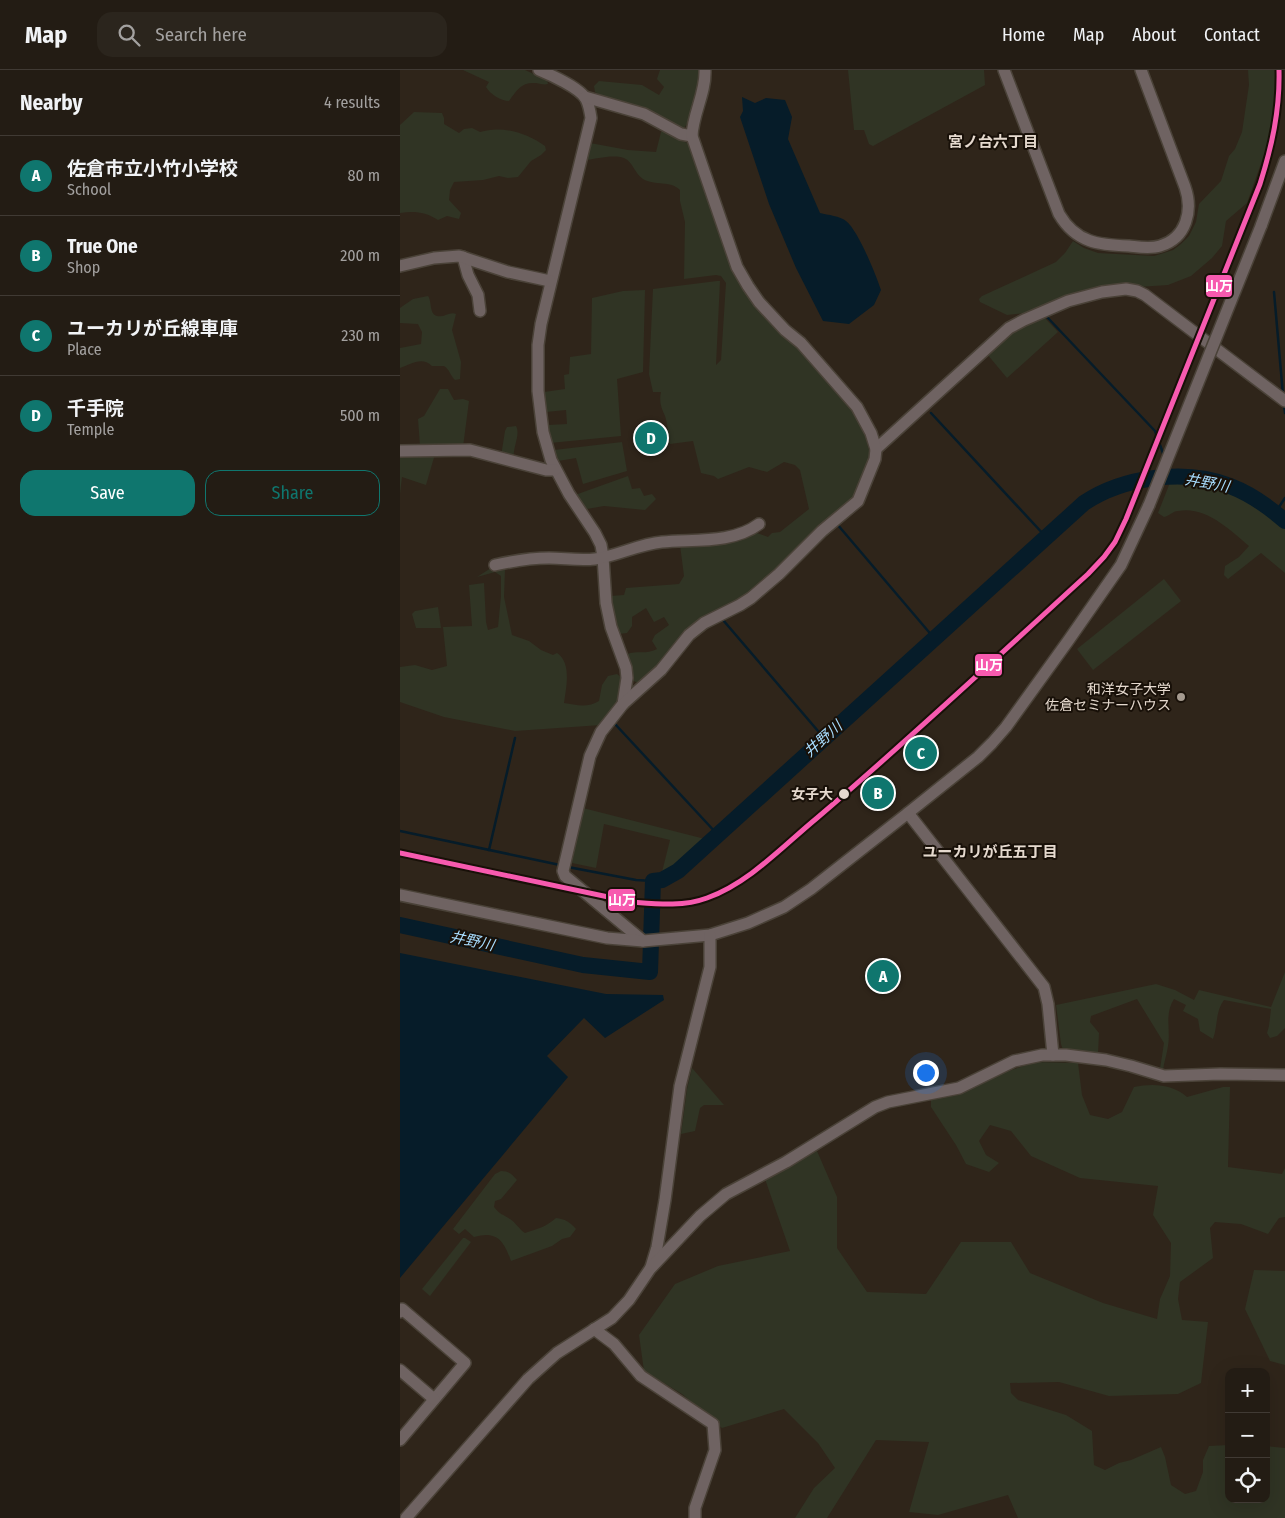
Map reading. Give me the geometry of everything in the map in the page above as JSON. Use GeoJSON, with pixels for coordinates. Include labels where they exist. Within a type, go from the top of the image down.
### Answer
{"type":"FeatureCollection","features":[{"type":"Feature","properties":{"kind":"street"},"geometry":{"type":"LineString","coordinates":[[539,70],[557,75],[585,97],[644,114],[681,134],[692,136]]}},
{"type":"Feature","properties":{"kind":"street"},"geometry":{"type":"LineString","coordinates":[[643,941],[563,874],[590,756],[601,732],[623,704],[661,670],[689,635],[704,624],[751,598],[779,574],[822,530],[858,501],[875,459],[876,449],[871,433],[857,407],[801,343],[773,318],[748,286],[737,266],[692,136],[694,117],[706,82],[705,70]]}},
{"type":"Feature","properties":{"kind":"street"},"geometry":{"type":"LineString","coordinates":[[1004,70],[1059,214],[1066,224],[1081,238],[1094,243],[1108,246],[1154,247],[1167,243],[1180,232],[1187,222],[1190,206],[1185,186],[1141,70]]}},
{"type":"Feature","properties":{"kind":"street"},"geometry":{"type":"LineString","coordinates":[[585,97],[590,107],[591,118],[550,280],[541,324],[538,391],[543,432],[555,470],[568,494],[596,532],[601,544],[606,603],[611,627],[626,668],[626,691],[623,704]]}},
{"type":"Feature","properties":{"kind":"street"},"geometry":{"type":"LineString","coordinates":[[400,895],[606,938],[643,941],[710,935],[748,923],[797,899],[978,758],[1006,727],[1121,565],[1149,505],[1262,226],[1285,161]]}},
{"type":"Feature","properties":{"kind":"street"},"geometry":{"type":"LineString","coordinates":[[400,266],[434,258],[463,257],[508,272],[550,280]]}},
{"type":"Feature","properties":{"kind":"street"},"geometry":{"type":"LineString","coordinates":[[463,257],[468,275],[478,294],[480,311]]}},
{"type":"Feature","properties":{"kind":"street"},"geometry":{"type":"LineString","coordinates":[[876,449],[1010,328],[1048,308],[1112,290],[1126,289],[1145,295],[1285,402]]}},
{"type":"Feature","properties":{"kind":"street"},"geometry":{"type":"LineString","coordinates":[[400,451],[470,450],[546,470],[555,470]]}},
{"type":"Feature","properties":{"kind":"street"},"geometry":{"type":"LineString","coordinates":[[495,565],[549,558],[586,559],[603,557],[659,542],[731,536],[744,533],[759,524]]}},
{"type":"Feature","properties":{"kind":"street"},"geometry":{"type":"LineString","coordinates":[[908,813],[1044,987],[1048,1004],[1053,1055]]}},
{"type":"Feature","properties":{"kind":"street"},"geometry":{"type":"LineString","coordinates":[[650,1269],[657,1248],[665,1200],[680,1086],[710,967],[710,935]]}},
{"type":"Feature","properties":{"kind":"street"},"geometry":{"type":"LineString","coordinates":[[405,1513],[528,1379],[557,1353],[612,1318],[623,1307],[650,1269],[700,1216],[726,1194],[786,1162],[875,1107],[888,1102],[959,1088],[1014,1061],[1030,1057],[1053,1055],[1106,1060],[1164,1076],[1220,1074],[1285,1075]]}},
{"type":"Feature","properties":{"kind":"street"},"geometry":{"type":"LineString","coordinates":[[400,1312],[402,1309],[465,1362],[401,1437]]}},
{"type":"Feature","properties":{"kind":"street"},"geometry":{"type":"LineString","coordinates":[[594,1329],[614,1344],[641,1376],[713,1424],[716,1450],[694,1508],[695,1518]]}},
{"type":"Feature","properties":{"kind":"street"},"geometry":{"type":"LineString","coordinates":[[400,1370],[434,1399]]}},
{"type":"Feature","properties":{"kind":"green space"},"geometry":{"type":"Polygon","coordinates":[[[463,70],[525,70],[547,80],[548,84],[531,83],[523,85],[514,93],[509,101],[506,101],[496,97],[488,90],[486,87],[489,82],[463,70]]]}},
{"type":"Feature","properties":{"kind":"green space"},"geometry":{"type":"Polygon","coordinates":[[[660,70],[702,70],[696,102],[690,119],[682,130],[606,99],[595,92],[594,86],[599,81],[642,85],[659,95],[664,87],[657,79],[660,70]]]}},
{"type":"Feature","properties":{"kind":"green space"},"geometry":{"type":"Polygon","coordinates":[[[848,70],[984,70],[985,85],[873,146],[869,144],[864,130],[854,130],[848,70]]]}},
{"type":"Feature","properties":{"kind":"green space"},"geometry":{"type":"Polygon","coordinates":[[[1248,70],[1275,70],[1277,82],[1270,138],[1247,203],[1226,221],[1222,246],[1212,258],[1191,276],[1168,285],[1138,287],[1026,313],[1007,315],[980,302],[979,299],[982,296],[1056,262],[1073,241],[1084,248],[1098,253],[1154,256],[1173,250],[1181,244],[1189,236],[1196,222],[1199,204],[1221,181],[1229,156],[1235,149],[1242,132],[1249,85],[1248,70]]]}},
{"type":"Feature","properties":{"kind":"green space"},"geometry":{"type":"Polygon","coordinates":[[[414,112],[442,113],[444,124],[459,133],[464,129],[472,128],[480,132],[497,129],[514,131],[538,141],[545,146],[546,150],[531,161],[518,177],[508,178],[499,176],[483,180],[454,182],[450,190],[449,200],[461,213],[459,219],[447,216],[438,220],[420,213],[400,213],[400,125],[414,112]]]}},
{"type":"Feature","properties":{"kind":"green space"},"geometry":{"type":"Polygon","coordinates":[[[664,130],[687,143],[693,150],[734,268],[853,410],[862,424],[870,460],[858,493],[775,573],[666,657],[641,684],[631,680],[627,654],[649,652],[657,649],[652,641],[655,635],[669,625],[664,617],[654,622],[646,608],[632,617],[632,626],[627,633],[619,634],[615,624],[611,596],[624,595],[626,588],[679,584],[684,576],[680,545],[754,532],[768,537],[772,533],[780,532],[809,509],[800,470],[795,465],[784,462],[767,472],[749,467],[718,479],[701,473],[693,441],[670,444],[666,419],[660,399],[661,392],[653,392],[649,374],[653,289],[720,281],[716,365],[721,360],[726,283],[721,276],[716,275],[684,279],[685,222],[680,201],[680,190],[672,185],[643,179],[630,162],[624,158],[610,157],[585,160],[590,143],[628,150],[656,152],[661,132],[664,130]]]}},
{"type":"Feature","properties":{"kind":"green space"},"geometry":{"type":"Polygon","coordinates":[[[645,290],[643,372],[617,379],[621,436],[550,443],[548,425],[567,424],[566,410],[546,412],[544,392],[565,389],[564,375],[569,374],[570,357],[591,354],[592,298],[623,291],[645,290]]]}},
{"type":"Feature","properties":{"kind":"green space"},"geometry":{"type":"Polygon","coordinates":[[[428,296],[434,315],[456,314],[452,330],[461,362],[460,379],[455,380],[444,366],[432,366],[420,361],[400,368],[400,348],[421,344],[422,332],[418,324],[400,323],[400,308],[413,299],[428,296]]]}},
{"type":"Feature","properties":{"kind":"green space"},"geometry":{"type":"Polygon","coordinates":[[[1042,315],[1058,332],[1007,378],[987,354],[1012,331],[1042,315]]]}},
{"type":"Feature","properties":{"kind":"green space"},"geometry":{"type":"Polygon","coordinates":[[[440,389],[448,389],[454,400],[463,399],[469,401],[463,447],[420,446],[418,419],[424,416],[440,389]]]}},
{"type":"Feature","properties":{"kind":"green space"},"geometry":{"type":"Polygon","coordinates":[[[516,426],[518,433],[514,460],[501,456],[507,427],[516,426]]]}},
{"type":"Feature","properties":{"kind":"green space"},"geometry":{"type":"Polygon","coordinates":[[[622,442],[627,471],[583,484],[576,458],[558,461],[554,450],[622,442]]]}},
{"type":"Feature","properties":{"kind":"green space"},"geometry":{"type":"Polygon","coordinates":[[[400,454],[435,454],[426,485],[402,477],[400,494],[400,454]]]}},
{"type":"Feature","properties":{"kind":"green space"},"geometry":{"type":"Polygon","coordinates":[[[628,476],[632,489],[640,488],[644,496],[652,494],[656,499],[645,510],[604,506],[587,509],[575,495],[628,476]]]}},
{"type":"Feature","properties":{"kind":"green space"},"geometry":{"type":"Polygon","coordinates":[[[1171,480],[1204,484],[1232,492],[1258,505],[1285,525],[1285,573],[1261,553],[1228,579],[1224,575],[1225,566],[1239,557],[1249,546],[1217,521],[1198,512],[1188,510],[1176,511],[1164,517],[1158,513],[1171,480]]]}},
{"type":"Feature","properties":{"kind":"green space"},"geometry":{"type":"Polygon","coordinates":[[[502,566],[505,569],[504,597],[512,635],[529,641],[541,650],[553,655],[557,653],[562,657],[567,676],[564,703],[591,705],[599,701],[602,685],[608,676],[617,674],[623,679],[619,698],[601,725],[515,731],[444,717],[400,702],[400,667],[415,665],[432,670],[447,666],[443,627],[472,626],[469,585],[484,583],[488,630],[498,627],[501,576],[495,572],[477,577],[491,568],[502,566]]]}},
{"type":"Feature","properties":{"kind":"green space"},"geometry":{"type":"Polygon","coordinates":[[[1164,579],[1181,601],[1093,670],[1077,649],[1164,579]]]}},
{"type":"Feature","properties":{"kind":"green space"},"geometry":{"type":"Polygon","coordinates":[[[438,607],[441,628],[416,628],[412,614],[415,611],[438,607]]]}},
{"type":"Feature","properties":{"kind":"green space"},"geometry":{"type":"Polygon","coordinates":[[[583,808],[709,840],[677,868],[661,876],[670,840],[604,824],[596,868],[572,863],[583,808]]]}},
{"type":"Feature","properties":{"kind":"green space"},"geometry":{"type":"Polygon","coordinates":[[[1285,972],[1285,1028],[1277,1036],[1270,1038],[1267,1033],[1271,1009],[1224,1000],[1219,1009],[1213,1039],[1200,1031],[1198,1019],[1183,1011],[1186,1005],[1174,999],[1168,1016],[1168,1049],[1163,1070],[1161,1070],[1164,1043],[1137,999],[1091,1016],[1090,1022],[1099,1033],[1098,1054],[1063,1050],[1056,1005],[1156,984],[1175,990],[1194,1000],[1199,990],[1271,1007],[1285,972]]]}},
{"type":"Feature","properties":{"kind":"green space"},"geometry":{"type":"Polygon","coordinates":[[[1035,1062],[1078,1063],[1082,1095],[1090,1115],[1108,1119],[1122,1112],[1134,1087],[1148,1085],[1169,1087],[1187,1097],[1223,1087],[1230,1087],[1228,1167],[1282,1174],[1285,1168],[1285,1217],[1279,1218],[1268,1234],[1241,1224],[1215,1222],[1210,1228],[1213,1258],[1180,1282],[1178,1299],[1182,1320],[1208,1322],[1201,1383],[1178,1394],[1109,1396],[1059,1382],[1010,1383],[1011,1393],[1018,1400],[1066,1415],[1092,1431],[1094,1465],[1105,1470],[1161,1447],[1171,1485],[1185,1494],[1196,1491],[1203,1472],[1203,1460],[1209,1446],[1225,1445],[1225,1503],[1270,1503],[1270,1446],[1285,1448],[1285,1518],[1018,1518],[1008,1495],[938,1515],[909,1512],[929,1442],[876,1440],[827,1518],[795,1518],[814,1488],[835,1468],[818,1443],[784,1409],[722,1428],[682,1394],[644,1371],[639,1335],[675,1284],[718,1266],[790,1251],[765,1179],[817,1151],[837,1197],[837,1248],[867,1292],[926,1294],[961,1242],[1011,1242],[1030,1273],[1103,1303],[1157,1319],[1160,1299],[1170,1276],[1171,1243],[1153,1215],[1158,1186],[1080,1178],[1031,1156],[1011,1131],[990,1125],[979,1141],[986,1155],[999,1163],[989,1172],[966,1164],[931,1107],[931,1100],[962,1093],[1000,1074],[1035,1062]]]}},
{"type":"Feature","properties":{"kind":"green space"},"geometry":{"type":"Polygon","coordinates":[[[692,1068],[724,1105],[704,1105],[700,1108],[695,1131],[681,1134],[687,1089],[692,1068]]]}},
{"type":"Feature","properties":{"kind":"green space"},"geometry":{"type":"Polygon","coordinates":[[[501,1171],[510,1173],[517,1180],[501,1199],[495,1201],[494,1207],[498,1212],[525,1233],[545,1226],[556,1218],[565,1220],[576,1229],[570,1237],[562,1239],[552,1246],[511,1261],[502,1243],[494,1236],[482,1235],[474,1237],[465,1229],[459,1234],[453,1229],[495,1174],[501,1171]]]}},
{"type":"Feature","properties":{"kind":"green space"},"geometry":{"type":"Polygon","coordinates":[[[463,1238],[471,1242],[430,1296],[422,1289],[463,1238]]]}},
{"type":"Feature","properties":{"kind":"green space"},"geometry":{"type":"Polygon","coordinates":[[[1254,1270],[1285,1271],[1285,1365],[1270,1361],[1245,1309],[1254,1270]]]}},
{"type":"Feature","properties":{"kind":"water"},"geometry":{"type":"Polygon","coordinates":[[[742,97],[755,103],[766,98],[785,100],[792,117],[788,139],[820,213],[846,221],[856,233],[866,253],[881,290],[874,305],[849,324],[823,321],[796,268],[769,204],[740,117],[743,111],[742,97]]]}},
{"type":"Feature","properties":{"kind":"water"},"geometry":{"type":"Polygon","coordinates":[[[400,953],[606,994],[663,995],[664,1000],[605,1038],[584,1018],[547,1056],[568,1077],[400,1278],[400,953]]]}},
{"type":"Feature","properties":{"kind":"waterway"},"geometry":{"type":"LineString","coordinates":[[1274,292],[1283,395]]}},
{"type":"Feature","properties":{"kind":"waterway"},"geometry":{"type":"LineString","coordinates":[[1047,317],[1155,431],[1164,456]]}},
{"type":"Feature","properties":{"kind":"waterway"},"geometry":{"type":"LineString","coordinates":[[1284,405],[1285,413]]}},
{"type":"Feature","properties":{"kind":"waterway"},"geometry":{"type":"LineString","coordinates":[[931,413],[1046,537]]}},
{"type":"Feature","properties":{"kind":"waterway"},"geometry":{"type":"LineString","coordinates":[[1168,468],[1171,476]]}},
{"type":"Feature","properties":{"kind":"waterway","name":"井野川"},"geometry":{"type":"LineString","coordinates":[[400,925],[583,965],[650,972],[653,881],[662,880],[678,871],[1084,503],[1100,494],[1135,481],[1155,478],[1194,477],[1212,480],[1238,489],[1259,501],[1285,521]]}},
{"type":"Feature","properties":{"kind":"waterway"},"geometry":{"type":"LineString","coordinates":[[1275,513],[1285,498]]}},
{"type":"Feature","properties":{"kind":"waterway"},"geometry":{"type":"LineString","coordinates":[[837,524],[934,638]]}},
{"type":"Feature","properties":{"kind":"waterway"},"geometry":{"type":"LineString","coordinates":[[723,620],[824,738]]}},
{"type":"Feature","properties":{"kind":"waterway"},"geometry":{"type":"LineString","coordinates":[[615,724],[718,835]]}},
{"type":"Feature","properties":{"kind":"waterway"},"geometry":{"type":"LineString","coordinates":[[489,850],[515,738]]}},
{"type":"Feature","properties":{"kind":"waterway"},"geometry":{"type":"LineString","coordinates":[[400,831],[560,865]]}},
{"type":"Feature","properties":{"kind":"waterway"},"geometry":{"type":"LineString","coordinates":[[568,867],[636,880],[653,881]]}},
{"type":"Feature","properties":{"kind":"transit line","name":"山万"},"geometry":{"type":"LineString","coordinates":[[400,853],[632,902],[689,903],[722,891],[751,873],[778,852],[886,758],[1088,574],[1115,542],[1126,519],[1260,184],[1274,128],[1279,70]]}},
{"type":"Feature","properties":{"kind":"place","name":"千手院"},"geometry":{"type":"Point","coordinates":[651,438]}},
{"type":"Feature","properties":{"kind":"place","name":"和洋女子大学 佐倉セミナーハウス"},"geometry":{"type":"Point","coordinates":[1181,697]}},
{"type":"Feature","properties":{"kind":"place","name":"ユーカリが丘線車庫"},"geometry":{"type":"Point","coordinates":[921,753]}},
{"type":"Feature","properties":{"kind":"place","name":"True One"},"geometry":{"type":"Point","coordinates":[878,793]}},
{"type":"Feature","properties":{"kind":"place","name":"女子大"},"geometry":{"type":"Point","coordinates":[844,794]}},
{"type":"Feature","properties":{"kind":"place","name":"佐倉市立小竹小学校"},"geometry":{"type":"Point","coordinates":[883,976]}},
{"type":"Feature","properties":{"kind":"district","name":"宮ノ台六丁目"},"geometry":{"type":"Point","coordinates":[993,142]}},
{"type":"Feature","properties":{"kind":"district","name":"ユーカリが丘五丁目"},"geometry":{"type":"Point","coordinates":[990,852]}}]}
